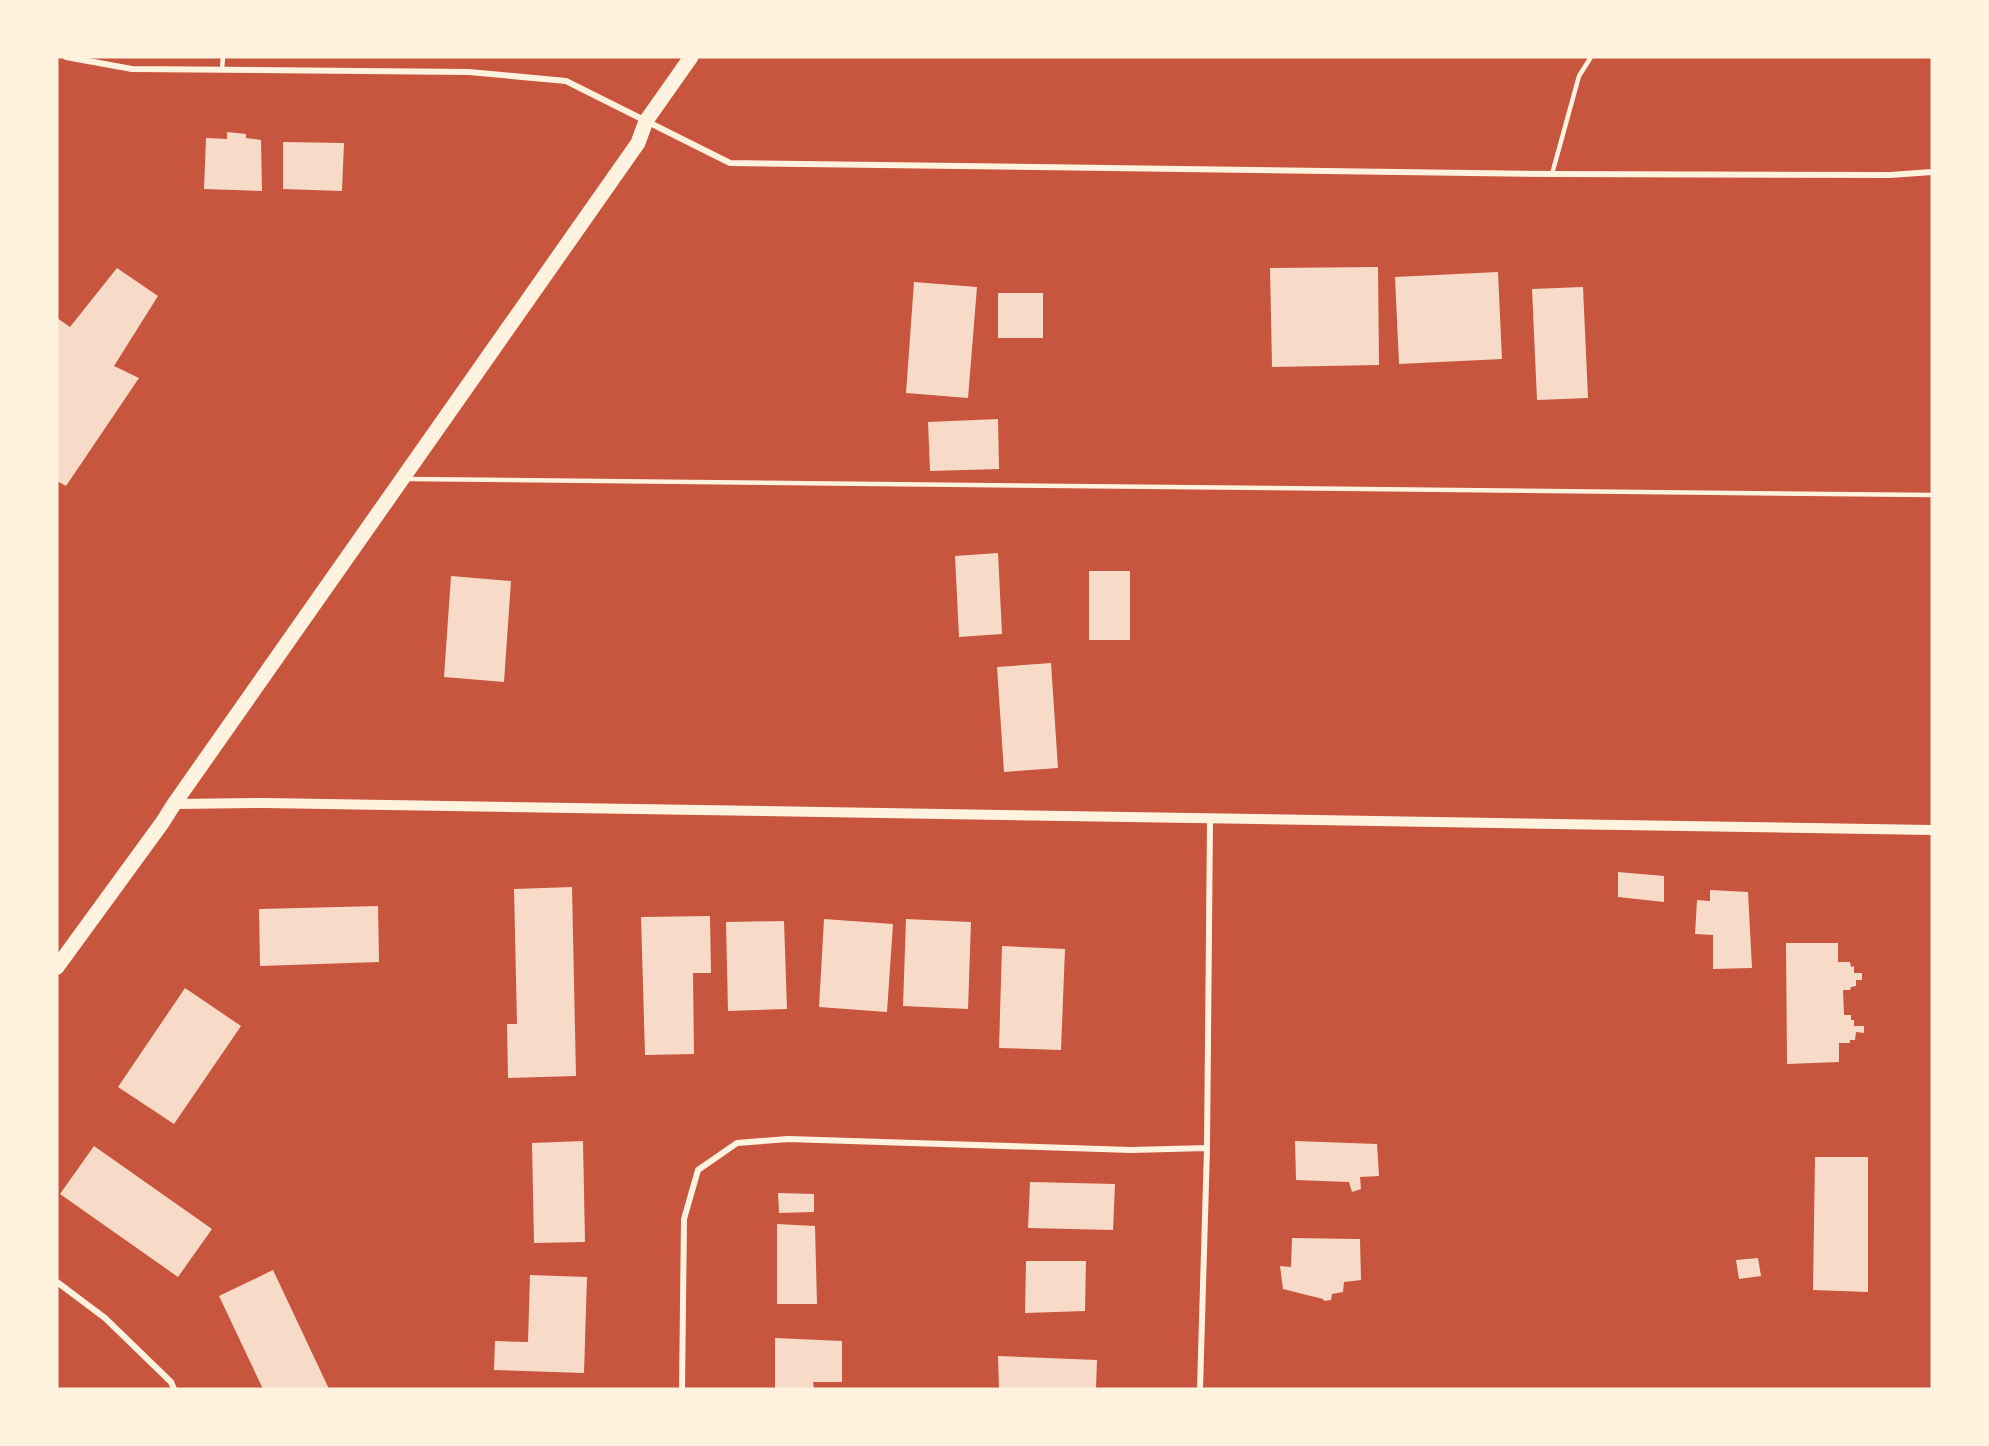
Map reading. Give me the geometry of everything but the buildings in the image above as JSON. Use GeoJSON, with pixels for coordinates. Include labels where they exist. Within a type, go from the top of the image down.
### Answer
{"type":"FeatureCollection","features":[{"type":"Feature","properties":{"kind":"main road"},"geometry":{"type":"LineString","coordinates":[[57,967],[162,823],[638,143],[646,121],[691,57]]}},
{"type":"Feature","properties":{"kind":"street"},"geometry":{"type":"LineString","coordinates":[[66,57],[132,69],[469,72],[566,81],[730,164],[1552,174],[1890,176],[1932,172]]}},
{"type":"Feature","properties":{"kind":"street"},"geometry":{"type":"LineString","coordinates":[[174,804],[265,803],[1932,830]]}},
{"type":"Feature","properties":{"kind":"street"},"geometry":{"type":"LineString","coordinates":[[1200,1389],[1207,1148],[1210,820]]}},
{"type":"Feature","properties":{"kind":"street"},"geometry":{"type":"LineString","coordinates":[[682,1389],[684,1219],[698,1170],[737,1143],[788,1140],[1131,1150],[1207,1148]]}},
{"type":"Feature","properties":{"kind":"street"},"geometry":{"type":"LineString","coordinates":[[57,1282],[105,1318],[171,1382],[174,1389]]}},
{"type":"Feature","properties":{"kind":"lane"},"geometry":{"type":"LineString","coordinates":[[222,69],[223,57]]}},
{"type":"Feature","properties":{"kind":"lane"},"geometry":{"type":"LineString","coordinates":[[1552,174],[1580,76],[1591,57]]}},
{"type":"Feature","properties":{"kind":"lane"},"geometry":{"type":"LineString","coordinates":[[403,479],[1932,495]]}}]}
